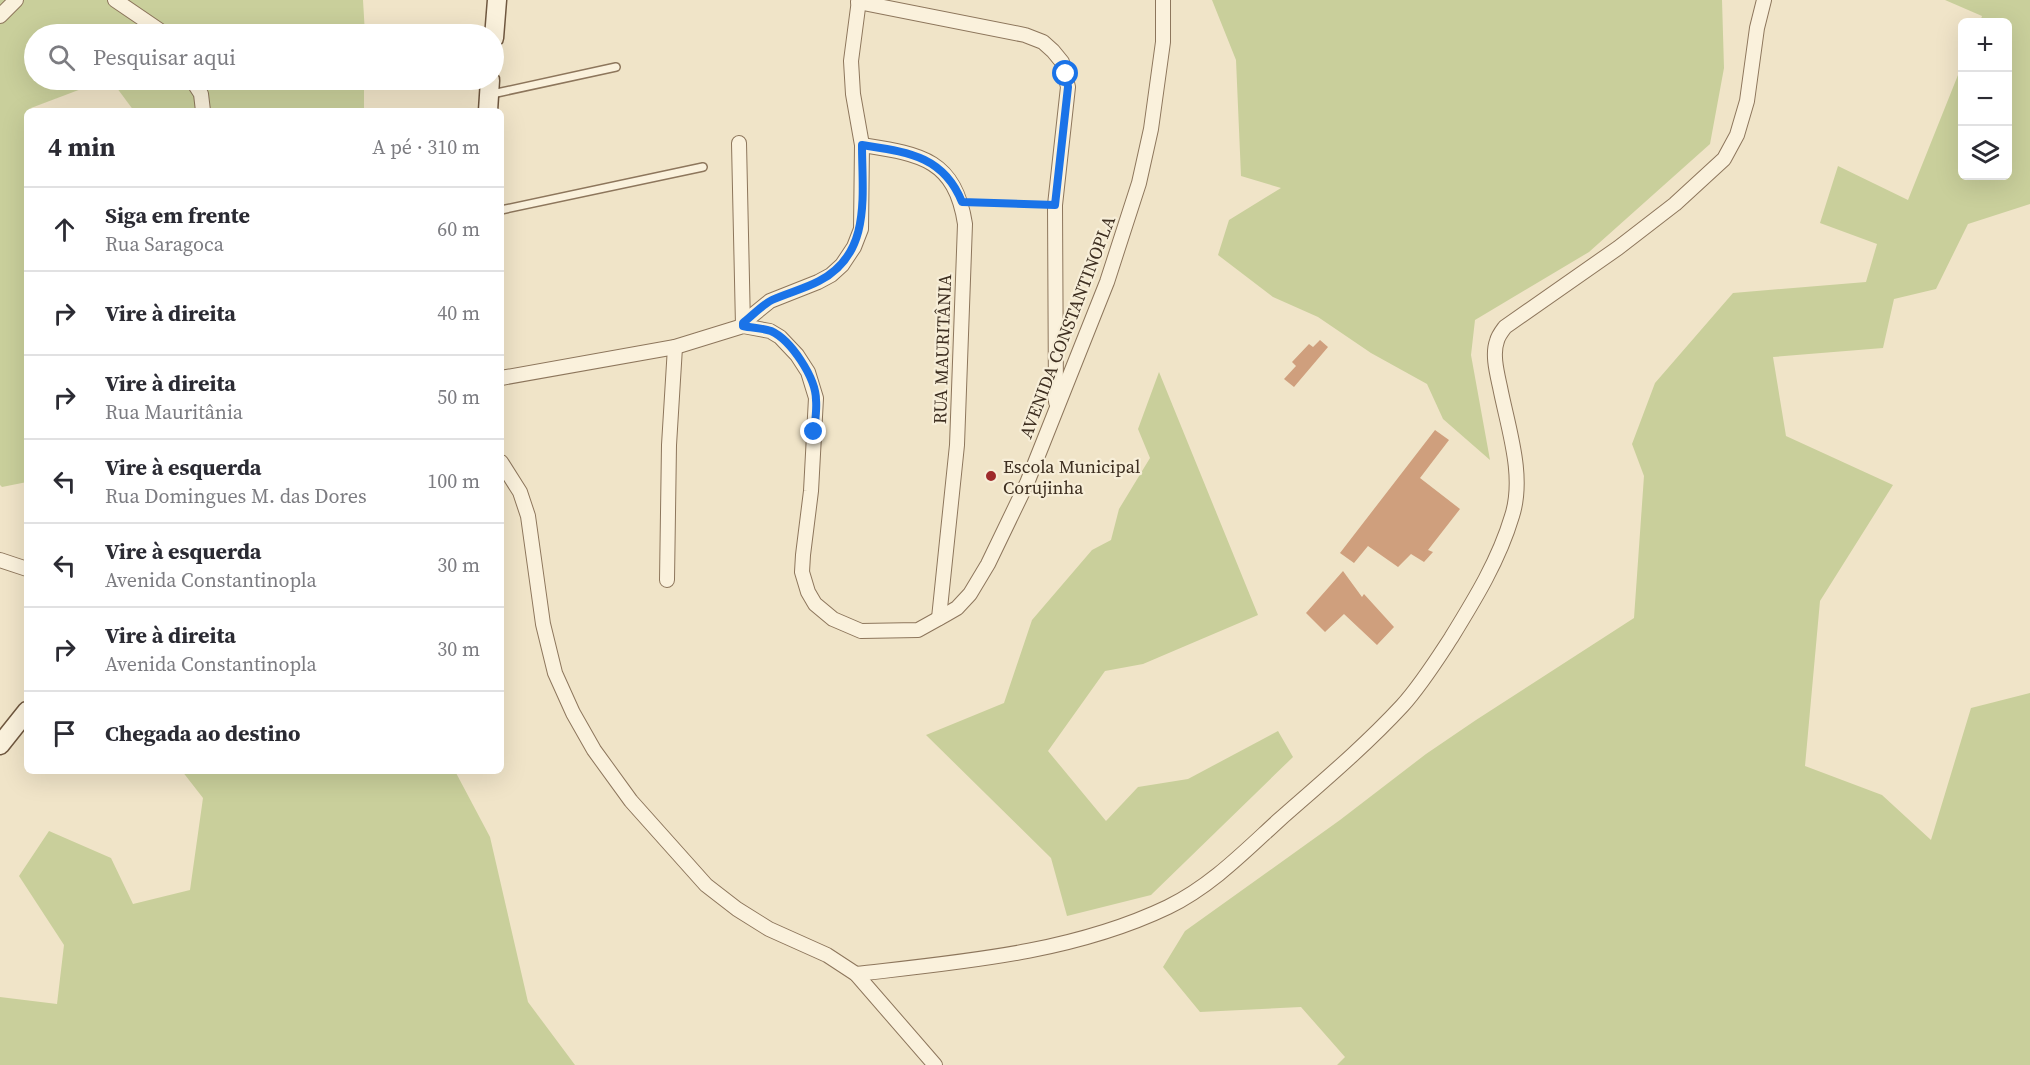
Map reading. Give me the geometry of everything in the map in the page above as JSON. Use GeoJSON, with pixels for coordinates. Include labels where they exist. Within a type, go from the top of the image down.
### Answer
{"type":"FeatureCollection","features":[{"type":"Feature","properties":{"kind":"street"},"geometry":{"type":"LineString","coordinates":[[0,16],[16,0]]}},
{"type":"Feature","properties":{"kind":"street"},"geometry":{"type":"LineString","coordinates":[[115,0],[150,24]]}},
{"type":"Feature","properties":{"kind":"street"},"geometry":{"type":"LineString","coordinates":[[495,24],[497,0]]}},
{"type":"Feature","properties":{"kind":"street","name":"AVENIDA CONSTANTINOPLA"},"geometry":{"type":"LineString","coordinates":[[504,377],[675,347],[743,325],[770,331],[780,337],[797,355],[808,372],[815,391],[811,491],[802,573],[815,604],[833,619],[861,630],[918,630],[957,608],[970,594],[988,564],[1027,483],[1107,282],[1139,183],[1153,118],[1163,42],[1163,0]]}},
{"type":"Feature","properties":{"kind":"street"},"geometry":{"type":"LineString","coordinates":[[856,974],[1037,948],[1102,932],[1168,907],[1212,880],[1367,742],[1404,704],[1431,669],[1465,616],[1498,555],[1513,514],[1517,486],[1496,363],[1496,342],[1505,327],[1618,248],[1674,204],[1724,159],[1737,135],[1747,101],[1756,28],[1764,0]]}},
{"type":"Feature","properties":{"kind":"street"},"geometry":{"type":"LineString","coordinates":[[743,325],[770,301],[818,282],[842,265],[854,247],[861,229],[862,145],[853,94],[852,71],[858,1],[1025,35],[1043,42],[1053,51],[1062,62],[1068,87],[1055,205],[1056,408]]}},
{"type":"Feature","properties":{"kind":"street"},"geometry":{"type":"LineString","coordinates":[[198,90],[203,108]]}},
{"type":"Feature","properties":{"kind":"street"},"geometry":{"type":"LineString","coordinates":[[739,143],[743,325]]}},
{"type":"Feature","properties":{"kind":"street","name":"RUA MAURITÂNIA"},"geometry":{"type":"LineString","coordinates":[[862,145],[907,152],[933,164],[952,183],[962,202],[964,231],[957,445],[939,618]]}},
{"type":"Feature","properties":{"kind":"street"},"geometry":{"type":"LineString","coordinates":[[666,580],[669,444],[675,347]]}},
{"type":"Feature","properties":{"kind":"street"},"geometry":{"type":"LineString","coordinates":[[504,467],[520,492],[528,516],[543,624],[555,673],[573,713],[594,750],[631,801],[706,885],[737,909],[769,929],[827,955],[856,974],[935,1065]]}},
{"type":"Feature","properties":{"kind":"street"},"geometry":{"type":"LineString","coordinates":[[0,560],[24,568]]}},
{"type":"Feature","properties":{"kind":"street"},"geometry":{"type":"LineString","coordinates":[[0,745],[24,715]]}},
{"type":"Feature","properties":{"kind":"lane"},"geometry":{"type":"LineString","coordinates":[[489,95],[616,67]]}},
{"type":"Feature","properties":{"kind":"lane"},"geometry":{"type":"LineString","coordinates":[[504,209],[703,167]]}},
{"type":"Feature","properties":{"kind":"path"},"geometry":{"type":"LineString","coordinates":[[962,202],[1055,205]]}},
{"type":"Feature","properties":{"kind":"green space"},"geometry":{"type":"Polygon","coordinates":[[[0,0],[363,0],[364,24],[24,24],[24,90],[79,90],[31,108],[24,108],[24,483],[2,487],[0,485],[0,0]]]}},
{"type":"Feature","properties":{"kind":"green space"},"geometry":{"type":"Polygon","coordinates":[[[1212,0],[1722,0],[1724,68],[1710,144],[1589,252],[1475,320],[1471,355],[1490,460],[1443,419],[1427,384],[1371,353],[1318,317],[1273,297],[1218,255],[1229,220],[1281,188],[1241,176],[1236,60],[1212,0]]]}},
{"type":"Feature","properties":{"kind":"green space"},"geometry":{"type":"Polygon","coordinates":[[[1945,0],[2030,0],[2030,204],[1968,224],[1936,289],[1894,299],[1883,348],[1773,357],[1786,436],[1893,485],[1820,601],[1805,766],[1882,795],[1931,840],[1971,708],[2030,693],[2030,1065],[1337,1065],[1345,1057],[1301,1007],[1200,1012],[1163,967],[1185,931],[1340,820],[1426,754],[1634,618],[1644,476],[1632,444],[1655,383],[1733,293],[1866,282],[1877,244],[1820,223],[1838,166],[1908,200],[1958,75],[1958,180],[2012,180],[2012,18],[1981,18],[1982,16],[1945,0]]]}},
{"type":"Feature","properties":{"kind":"green space"},"geometry":{"type":"Polygon","coordinates":[[[118,90],[364,90],[364,108],[132,108],[118,90]]]}},
{"type":"Feature","properties":{"kind":"green space"},"geometry":{"type":"Polygon","coordinates":[[[1159,372],[1258,615],[1143,664],[1105,671],[1048,751],[1106,821],[1138,787],[1188,779],[1278,731],[1293,757],[1151,895],[1067,916],[1051,858],[926,735],[1004,703],[1032,620],[1092,550],[1111,540],[1119,509],[1150,458],[1138,429],[1159,372]]]}},
{"type":"Feature","properties":{"kind":"green space"},"geometry":{"type":"Polygon","coordinates":[[[184,774],[457,774],[490,837],[528,1002],[575,1065],[0,1065],[0,997],[57,1004],[64,945],[19,876],[49,831],[111,858],[133,904],[190,890],[203,798],[184,774]]]}},
{"type":"Feature","properties":{"kind":"building"},"geometry":{"type":"Polygon","coordinates":[[[1320,340],[1328,347],[1294,387],[1284,379],[1296,366],[1292,362],[1309,344],[1313,347],[1320,340]]]}},
{"type":"Feature","properties":{"kind":"building"},"geometry":{"type":"Polygon","coordinates":[[[1435,430],[1449,440],[1420,478],[1460,509],[1428,550],[1433,552],[1424,562],[1411,554],[1398,567],[1368,546],[1354,563],[1340,553],[1435,430]]]}},
{"type":"Feature","properties":{"kind":"building"},"geometry":{"type":"Polygon","coordinates":[[[1343,571],[1362,597],[1364,594],[1394,627],[1377,645],[1344,614],[1325,632],[1306,613],[1343,571]]]}},
{"type":"Feature","properties":{"kind":"place","name":"Escola Municipal Corujinha"},"geometry":{"type":"Point","coordinates":[991,476]}},
{"type":"Feature","properties":{"kind":"route"},"geometry":{"type":"LineString","coordinates":[[814,432],[816,398],[808,372],[797,355],[780,337],[770,331],[743,326],[743,323],[770,301],[818,282],[831,275],[842,265],[854,247],[861,229],[862,145],[907,152],[933,164],[952,183],[962,202],[1055,205],[1068,87],[1066,74]]}}]}
